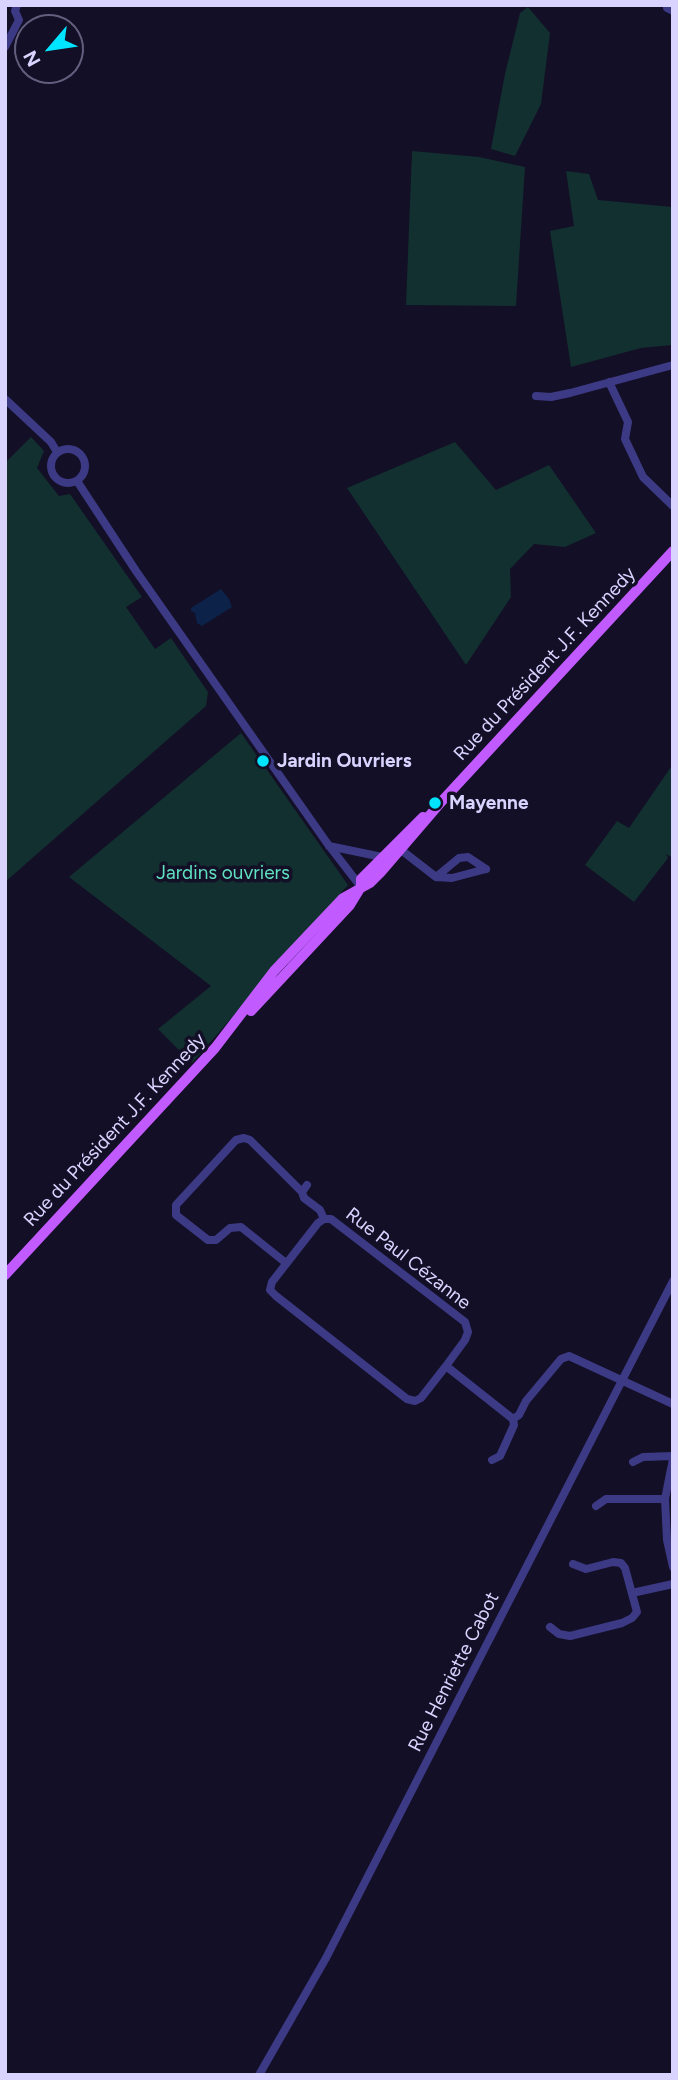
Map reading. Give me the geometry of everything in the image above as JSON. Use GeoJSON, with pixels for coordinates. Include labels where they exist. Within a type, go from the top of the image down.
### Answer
{"type":"FeatureCollection","features":[{"type":"Feature","properties":{"kind":"main road","name":"Rue du Président J.F. Kennedy"},"geometry":{"type":"LineString","coordinates":[[5,1275],[221,1040],[274,971],[343,898],[370,883],[398,847],[673,551]]}},
{"type":"Feature","properties":{"kind":"main road","name":"Rue du Président J.F. Kennedy"},"geometry":{"type":"LineString","coordinates":[[360,887],[361,879],[382,857],[398,847]]}},
{"type":"Feature","properties":{"kind":"street"},"geometry":{"type":"LineString","coordinates":[[5,47],[19,20],[15,11],[18,5]]}},
{"type":"Feature","properties":{"kind":"street"},"geometry":{"type":"LineString","coordinates":[[667,5],[667,8],[673,10]]}},
{"type":"Feature","properties":{"kind":"street"},"geometry":{"type":"LineString","coordinates":[[536,396],[551,397],[673,365]]}},
{"type":"Feature","properties":{"kind":"street"},"geometry":{"type":"LineString","coordinates":[[609,382],[628,422],[625,439],[643,477],[673,506]]}},
{"type":"Feature","properties":{"kind":"street"},"geometry":{"type":"LineString","coordinates":[[5,398],[57,452]]}},
{"type":"Feature","properties":{"kind":"street"},"geometry":{"type":"LineString","coordinates":[[67,449],[82,456],[84,473],[77,481],[67,484],[53,476],[50,466],[57,452],[67,449]]}},
{"type":"Feature","properties":{"kind":"street"},"geometry":{"type":"LineString","coordinates":[[77,481],[136,571],[360,887]]}},
{"type":"Feature","properties":{"kind":"street"},"geometry":{"type":"LineString","coordinates":[[329,846],[382,857]]}},
{"type":"Feature","properties":{"kind":"street"},"geometry":{"type":"LineString","coordinates":[[398,847],[436,877],[452,878],[486,869],[468,857],[459,858],[436,877]]}},
{"type":"Feature","properties":{"kind":"street"},"geometry":{"type":"LineString","coordinates":[[286,1263],[241,1227],[230,1228],[216,1240],[208,1240],[176,1215],[176,1205],[236,1140],[244,1138],[250,1140],[305,1188],[304,1198],[320,1210],[324,1219]]}},
{"type":"Feature","properties":{"kind":"street","name":"Rue Paul Cézanne"},"geometry":{"type":"LineString","coordinates":[[324,1219],[331,1219],[465,1322],[468,1332],[466,1340],[421,1398],[415,1401],[407,1399],[270,1290],[272,1282],[286,1263],[317,1223],[324,1219]]}},
{"type":"Feature","properties":{"kind":"street","name":"Rue Henriette Cabot"},"geometry":{"type":"LineString","coordinates":[[259,2075],[326,1958],[673,1281]]}},
{"type":"Feature","properties":{"kind":"street"},"geometry":{"type":"LineString","coordinates":[[513,1419],[565,1357],[574,1357],[673,1405]]}},
{"type":"Feature","properties":{"kind":"street"},"geometry":{"type":"LineString","coordinates":[[446,1366],[513,1419],[514,1425],[500,1456],[492,1460]]}},
{"type":"Feature","properties":{"kind":"street"},"geometry":{"type":"LineString","coordinates":[[633,1462],[643,1457],[673,1457],[666,1499],[667,1540],[673,1567]]}},
{"type":"Feature","properties":{"kind":"street"},"geometry":{"type":"LineString","coordinates":[[596,1506],[606,1499],[666,1499]]}},
{"type":"Feature","properties":{"kind":"street"},"geometry":{"type":"LineString","coordinates":[[550,1627],[559,1634],[570,1636],[622,1623],[637,1612],[625,1568],[621,1563],[613,1562],[586,1569],[573,1564]]}},
{"type":"Feature","properties":{"kind":"street"},"geometry":{"type":"LineString","coordinates":[[632,1594],[673,1584]]}},
{"type":"Feature","properties":{"kind":"green space"},"geometry":{"type":"Polygon","coordinates":[[[528,7],[550,33],[541,104],[515,156],[491,149],[520,13],[528,7]]]}},
{"type":"Feature","properties":{"kind":"green space"},"geometry":{"type":"Polygon","coordinates":[[[412,151],[479,157],[525,167],[516,306],[406,305],[412,151]]]}},
{"type":"Feature","properties":{"kind":"green space"},"geometry":{"type":"Polygon","coordinates":[[[566,171],[589,174],[598,200],[673,207],[673,345],[641,348],[571,367],[550,231],[574,226],[566,171]]]}},
{"type":"Feature","properties":{"kind":"green space"},"geometry":{"type":"Polygon","coordinates":[[[31,437],[44,451],[37,468],[59,496],[70,494],[142,597],[126,607],[155,649],[171,638],[208,692],[206,706],[5,882],[5,463],[31,437]]]}},
{"type":"Feature","properties":{"kind":"green space"},"geometry":{"type":"Polygon","coordinates":[[[455,442],[496,490],[549,465],[596,533],[565,547],[534,544],[510,569],[511,597],[466,665],[347,488],[455,442]]]}},
{"type":"Feature","properties":{"kind":"green space","name":"Jardins ouvriers"},"geometry":{"type":"Polygon","coordinates":[[[241,733],[348,885],[192,1063],[158,1029],[211,986],[69,877],[241,733]]]}},
{"type":"Feature","properties":{"kind":"green space"},"geometry":{"type":"Polygon","coordinates":[[[673,764],[673,858],[666,854],[668,858],[634,902],[585,865],[617,821],[629,828],[673,764]]]}},
{"type":"Feature","properties":{"kind":"water"},"geometry":{"type":"Polygon","coordinates":[[[221,589],[232,607],[202,626],[197,623],[191,608],[221,589]]]}},
{"type":"Feature","properties":{"kind":"place","name":"Jardin Ouvriers"},"geometry":{"type":"Point","coordinates":[263,761]}},
{"type":"Feature","properties":{"kind":"place","name":"Mayenne"},"geometry":{"type":"Point","coordinates":[435,803]}}]}
